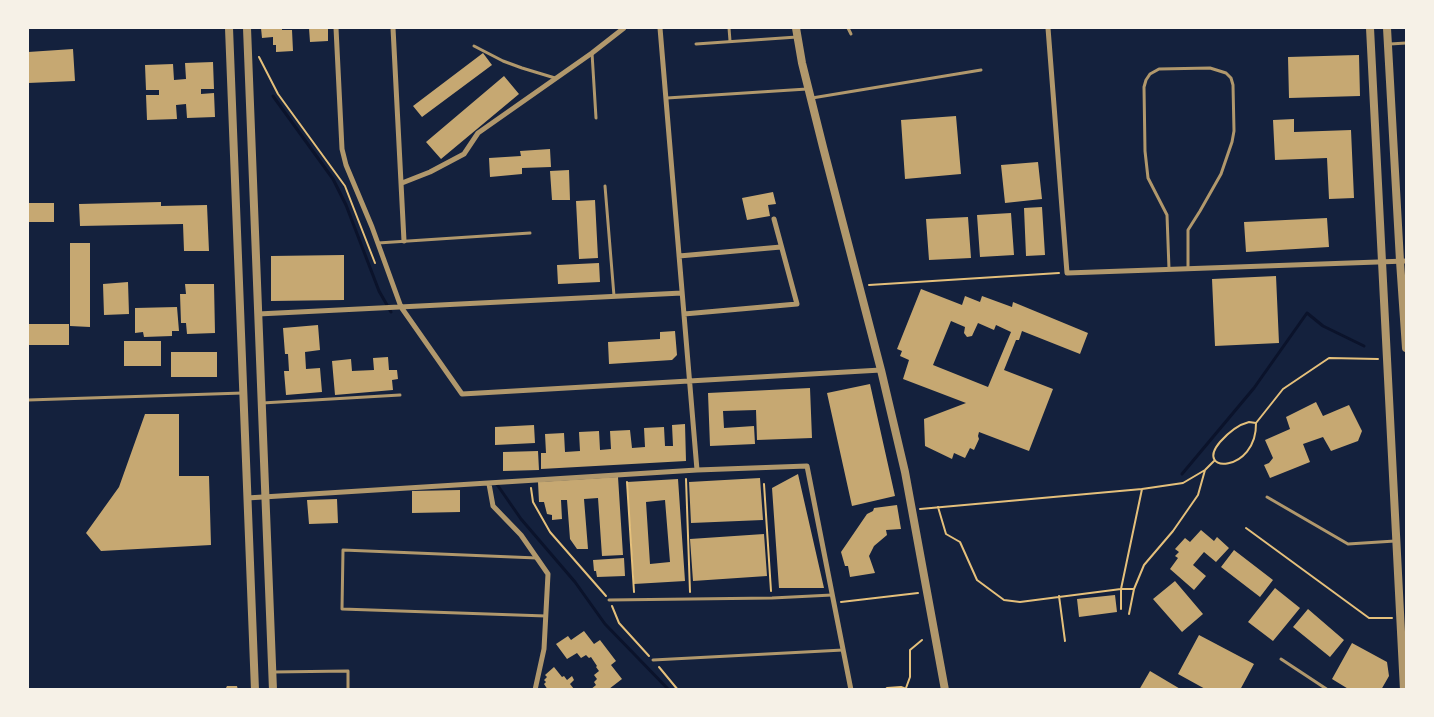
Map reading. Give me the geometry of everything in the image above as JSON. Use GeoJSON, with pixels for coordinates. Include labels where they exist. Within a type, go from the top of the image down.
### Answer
{"type":"FeatureCollection","features":[{"type":"Feature","properties":{"kind":"street"},"geometry":{"type":"LineString","coordinates":[[229,28],[254,690]]}},
{"type":"Feature","properties":{"kind":"street"},"geometry":{"type":"LineString","coordinates":[[247,28],[273,690]]}},
{"type":"Feature","properties":{"kind":"street"},"geometry":{"type":"LineString","coordinates":[[336,28],[342,149],[346,164],[378,243],[398,307],[462,394],[881,370]]}},
{"type":"Feature","properties":{"kind":"street"},"geometry":{"type":"LineString","coordinates":[[393,28],[404,241]]}},
{"type":"Feature","properties":{"kind":"street"},"geometry":{"type":"LineString","coordinates":[[402,183],[430,172],[464,154],[478,133],[592,53],[624,28]]}},
{"type":"Feature","properties":{"kind":"street"},"geometry":{"type":"LineString","coordinates":[[660,28],[697,470]]}},
{"type":"Feature","properties":{"kind":"street"},"geometry":{"type":"LineString","coordinates":[[796,28],[802,63],[822,147],[881,370],[913,510],[945,690]]}},
{"type":"Feature","properties":{"kind":"street"},"geometry":{"type":"LineString","coordinates":[[1048,28],[1067,273],[1403,261]]}},
{"type":"Feature","properties":{"kind":"street"},"geometry":{"type":"LineString","coordinates":[[1370,28],[1396,540],[1404,641],[1404,690]]}},
{"type":"Feature","properties":{"kind":"street"},"geometry":{"type":"LineString","coordinates":[[1387,28],[1403,261],[1406,348]]}},
{"type":"Feature","properties":{"kind":"street"},"geometry":{"type":"LineString","coordinates":[[684,314],[797,304],[774,219]]}},
{"type":"Feature","properties":{"kind":"street"},"geometry":{"type":"LineString","coordinates":[[679,256],[781,247]]}},
{"type":"Feature","properties":{"kind":"street"},"geometry":{"type":"LineString","coordinates":[[258,314],[682,293]]}},
{"type":"Feature","properties":{"kind":"street"},"geometry":{"type":"LineString","coordinates":[[247,498],[697,470],[807,466],[851,690]]}},
{"type":"Feature","properties":{"kind":"street"},"geometry":{"type":"LineString","coordinates":[[491,484],[493,506],[521,535],[548,574],[544,649],[535,690]]}},
{"type":"Feature","properties":{"kind":"lane"},"geometry":{"type":"LineString","coordinates":[[729,28],[730,41]]}},
{"type":"Feature","properties":{"kind":"lane"},"geometry":{"type":"LineString","coordinates":[[848,28],[851,34]]}},
{"type":"Feature","properties":{"kind":"lane"},"geometry":{"type":"LineString","coordinates":[[696,44],[798,36]]}},
{"type":"Feature","properties":{"kind":"lane"},"geometry":{"type":"LineString","coordinates":[[1388,44],[1406,43]]}},
{"type":"Feature","properties":{"kind":"lane"},"geometry":{"type":"LineString","coordinates":[[474,46],[503,61],[556,78]]}},
{"type":"Feature","properties":{"kind":"lane"},"geometry":{"type":"LineString","coordinates":[[592,53],[596,118]]}},
{"type":"Feature","properties":{"kind":"lane"},"geometry":{"type":"LineString","coordinates":[[1168,269],[1167,215],[1148,178],[1145,151],[1144,87],[1150,74],[1159,69],[1210,68],[1226,73],[1231,78],[1233,86],[1234,131],[1221,174],[1188,230],[1188,268]]}},
{"type":"Feature","properties":{"kind":"lane"},"geometry":{"type":"LineString","coordinates":[[811,98],[981,70]]}},
{"type":"Feature","properties":{"kind":"lane"},"geometry":{"type":"LineString","coordinates":[[666,98],[809,89]]}},
{"type":"Feature","properties":{"kind":"lane"},"geometry":{"type":"LineString","coordinates":[[605,186],[614,297]]}},
{"type":"Feature","properties":{"kind":"lane"},"geometry":{"type":"LineString","coordinates":[[378,243],[530,233]]}},
{"type":"Feature","properties":{"kind":"lane"},"geometry":{"type":"LineString","coordinates":[[28,400],[243,393]]}},
{"type":"Feature","properties":{"kind":"lane"},"geometry":{"type":"LineString","coordinates":[[262,403],[400,395]]}},
{"type":"Feature","properties":{"kind":"lane"},"geometry":{"type":"LineString","coordinates":[[1267,497],[1348,544],[1396,540]]}},
{"type":"Feature","properties":{"kind":"lane"},"geometry":{"type":"LineString","coordinates":[[538,558],[343,550],[342,609],[546,616]]}},
{"type":"Feature","properties":{"kind":"lane"},"geometry":{"type":"LineString","coordinates":[[609,600],[772,598],[833,595]]}},
{"type":"Feature","properties":{"kind":"lane"},"geometry":{"type":"LineString","coordinates":[[652,660],[843,650]]}},
{"type":"Feature","properties":{"kind":"lane"},"geometry":{"type":"LineString","coordinates":[[1281,659],[1328,690]]}},
{"type":"Feature","properties":{"kind":"lane"},"geometry":{"type":"LineString","coordinates":[[272,672],[348,671],[348,690]]}},
{"type":"Feature","properties":{"kind":"path"},"geometry":{"type":"LineString","coordinates":[[260,57],[278,94],[345,186],[376,265]]}},
{"type":"Feature","properties":{"kind":"path"},"geometry":{"type":"LineString","coordinates":[[859,286],[1067,273]]}},
{"type":"Feature","properties":{"kind":"path"},"geometry":{"type":"LineString","coordinates":[[1256,422],[1243,424],[1226,435],[1213,452],[1212,458],[1214,461],[1221,465],[1229,464],[1244,456],[1254,436],[1256,422],[1283,389],[1329,358],[1380,359]]}},
{"type":"Feature","properties":{"kind":"path"},"geometry":{"type":"LineString","coordinates":[[913,510],[1142,489],[1183,483],[1205,470],[1214,461]]}},
{"type":"Feature","properties":{"kind":"path"},"geometry":{"type":"LineString","coordinates":[[1129,614],[1134,589],[1144,565],[1173,530],[1198,495],[1205,470]]}},
{"type":"Feature","properties":{"kind":"path"},"geometry":{"type":"LineString","coordinates":[[685,472],[690,599]]}},
{"type":"Feature","properties":{"kind":"path"},"geometry":{"type":"LineString","coordinates":[[626,475],[635,600]]}},
{"type":"Feature","properties":{"kind":"path"},"geometry":{"type":"LineString","coordinates":[[531,481],[533,502],[550,532],[609,600],[619,623],[678,690]]}},
{"type":"Feature","properties":{"kind":"path"},"geometry":{"type":"LineString","coordinates":[[764,484],[772,598]]}},
{"type":"Feature","properties":{"kind":"path"},"geometry":{"type":"LineString","coordinates":[[1121,609],[1121,589],[1142,489]]}},
{"type":"Feature","properties":{"kind":"path"},"geometry":{"type":"LineString","coordinates":[[938,508],[946,534],[960,542],[977,580],[1004,600],[1020,602],[1058,596],[1134,589]]}},
{"type":"Feature","properties":{"kind":"path"},"geometry":{"type":"LineString","coordinates":[[1246,528],[1369,618],[1394,618]]}},
{"type":"Feature","properties":{"kind":"path"},"geometry":{"type":"LineString","coordinates":[[834,603],[928,592]]}},
{"type":"Feature","properties":{"kind":"path"},"geometry":{"type":"LineString","coordinates":[[1058,596],[1065,641]]}},
{"type":"Feature","properties":{"kind":"path"},"geometry":{"type":"LineString","coordinates":[[885,690],[901,686],[908,689],[910,650],[922,640]]}},
{"type":"Feature","properties":{"kind":"building"},"geometry":{"type":"Polygon","coordinates":[[[261,28],[292,30],[293,51],[276,52],[276,45],[273,45],[273,37],[262,38],[261,28]]]}},
{"type":"Feature","properties":{"kind":"building"},"geometry":{"type":"Polygon","coordinates":[[[309,28],[328,28],[328,41],[310,42],[309,28]]]}},
{"type":"Feature","properties":{"kind":"building"},"geometry":{"type":"Polygon","coordinates":[[[73,49],[75,81],[28,83],[28,52],[73,49]]]}},
{"type":"Feature","properties":{"kind":"building"},"geometry":{"type":"Polygon","coordinates":[[[483,53],[492,65],[422,117],[413,106],[483,53]]]}},
{"type":"Feature","properties":{"kind":"building"},"geometry":{"type":"Polygon","coordinates":[[[1359,55],[1360,96],[1289,98],[1288,57],[1359,55]]]}},
{"type":"Feature","properties":{"kind":"building"},"geometry":{"type":"Polygon","coordinates":[[[213,62],[214,89],[201,89],[201,94],[214,93],[215,117],[187,118],[186,104],[176,105],[177,119],[147,120],[146,95],[159,95],[159,90],[146,90],[145,65],[173,64],[174,80],[186,79],[185,63],[213,62]]]}},
{"type":"Feature","properties":{"kind":"building"},"geometry":{"type":"Polygon","coordinates":[[[504,76],[519,94],[441,159],[426,142],[504,76]]]}},
{"type":"Feature","properties":{"kind":"building"},"geometry":{"type":"Polygon","coordinates":[[[956,116],[961,174],[905,179],[901,120],[956,116]]]}},
{"type":"Feature","properties":{"kind":"building"},"geometry":{"type":"Polygon","coordinates":[[[1294,119],[1294,132],[1351,130],[1354,198],[1329,199],[1327,158],[1275,160],[1273,120],[1294,119]]]}},
{"type":"Feature","properties":{"kind":"building"},"geometry":{"type":"Polygon","coordinates":[[[550,149],[551,167],[522,168],[522,174],[490,177],[489,158],[521,156],[520,151],[550,149]]]}},
{"type":"Feature","properties":{"kind":"building"},"geometry":{"type":"Polygon","coordinates":[[[1038,162],[1042,199],[1005,203],[1001,165],[1038,162]]]}},
{"type":"Feature","properties":{"kind":"building"},"geometry":{"type":"Polygon","coordinates":[[[569,170],[570,200],[552,200],[550,171],[569,170]]]}},
{"type":"Feature","properties":{"kind":"building"},"geometry":{"type":"Polygon","coordinates":[[[773,192],[776,204],[768,205],[770,216],[747,220],[742,198],[773,192]]]}},
{"type":"Feature","properties":{"kind":"building"},"geometry":{"type":"Polygon","coordinates":[[[595,200],[598,258],[579,259],[576,201],[595,200]]]}},
{"type":"Feature","properties":{"kind":"building"},"geometry":{"type":"Polygon","coordinates":[[[161,202],[161,206],[207,205],[209,251],[184,251],[183,224],[80,226],[79,204],[161,202]]]}},
{"type":"Feature","properties":{"kind":"building"},"geometry":{"type":"Polygon","coordinates":[[[28,203],[54,203],[54,222],[28,222],[28,203]]]}},
{"type":"Feature","properties":{"kind":"building"},"geometry":{"type":"Polygon","coordinates":[[[1042,207],[1045,255],[1026,256],[1024,208],[1042,207]]]}},
{"type":"Feature","properties":{"kind":"building"},"geometry":{"type":"Polygon","coordinates":[[[1011,213],[1014,255],[980,257],[977,215],[1011,213]]]}},
{"type":"Feature","properties":{"kind":"building"},"geometry":{"type":"Polygon","coordinates":[[[968,217],[971,258],[929,260],[926,219],[968,217]]]}},
{"type":"Feature","properties":{"kind":"building"},"geometry":{"type":"Polygon","coordinates":[[[1327,218],[1329,247],[1246,252],[1244,222],[1327,218]]]}},
{"type":"Feature","properties":{"kind":"building"},"geometry":{"type":"Polygon","coordinates":[[[70,243],[90,243],[90,327],[70,326],[70,243]]]}},
{"type":"Feature","properties":{"kind":"building"},"geometry":{"type":"Polygon","coordinates":[[[344,255],[344,300],[271,301],[271,256],[344,255]]]}},
{"type":"Feature","properties":{"kind":"building"},"geometry":{"type":"Polygon","coordinates":[[[599,263],[600,282],[558,284],[557,265],[599,263]]]}},
{"type":"Feature","properties":{"kind":"building"},"geometry":{"type":"Polygon","coordinates":[[[1276,276],[1279,343],[1215,346],[1212,279],[1276,276]]]}},
{"type":"Feature","properties":{"kind":"building"},"geometry":{"type":"Polygon","coordinates":[[[128,282],[129,314],[104,315],[103,284],[128,282]]]}},
{"type":"Feature","properties":{"kind":"building"},"geometry":{"type":"Polygon","coordinates":[[[185,284],[214,284],[215,333],[187,334],[186,323],[181,323],[180,294],[186,294],[185,284]]]}},
{"type":"Feature","properties":{"kind":"building"},"geometry":{"type":"Polygon","coordinates":[[[921,289],[962,305],[965,296],[980,302],[982,296],[1012,307],[1013,302],[1088,333],[1080,354],[1022,331],[1019,340],[1016,340],[1004,370],[1053,389],[1029,451],[979,432],[979,439],[974,450],[970,448],[965,458],[954,453],[952,459],[925,446],[924,419],[966,403],[903,379],[909,360],[900,356],[902,351],[897,349],[921,289]],[[951,321],[933,365],[988,387],[1011,332],[996,325],[994,330],[978,323],[972,336],[967,337],[964,333],[965,327],[951,321]]]}},
{"type":"Feature","properties":{"kind":"building"},"geometry":{"type":"Polygon","coordinates":[[[177,307],[179,331],[172,331],[172,336],[144,337],[143,332],[135,333],[135,308],[177,307]]]}},
{"type":"Feature","properties":{"kind":"building"},"geometry":{"type":"Polygon","coordinates":[[[28,324],[69,324],[69,345],[28,345],[28,324]]]}},
{"type":"Feature","properties":{"kind":"building"},"geometry":{"type":"Polygon","coordinates":[[[318,325],[320,350],[305,352],[306,369],[320,368],[322,392],[286,395],[284,371],[289,371],[288,354],[285,354],[283,328],[318,325]]]}},
{"type":"Feature","properties":{"kind":"building"},"geometry":{"type":"Polygon","coordinates":[[[675,331],[677,355],[672,360],[609,364],[608,342],[660,339],[660,332],[675,331]]]}},
{"type":"Feature","properties":{"kind":"building"},"geometry":{"type":"Polygon","coordinates":[[[124,341],[161,341],[161,366],[124,366],[124,341]]]}},
{"type":"Feature","properties":{"kind":"building"},"geometry":{"type":"Polygon","coordinates":[[[171,352],[217,352],[217,377],[171,377],[171,352]]]}},
{"type":"Feature","properties":{"kind":"building"},"geometry":{"type":"Polygon","coordinates":[[[388,357],[389,370],[397,370],[398,379],[392,380],[393,390],[335,395],[332,361],[351,359],[352,371],[374,370],[373,358],[388,357]]]}},
{"type":"Feature","properties":{"kind":"building"},"geometry":{"type":"Polygon","coordinates":[[[870,384],[895,496],[852,506],[827,393],[870,384]]]}},
{"type":"Feature","properties":{"kind":"building"},"geometry":{"type":"Polygon","coordinates":[[[810,388],[812,438],[757,440],[756,410],[723,411],[724,428],[754,426],[755,444],[710,446],[708,393],[810,388]]]}},
{"type":"Feature","properties":{"kind":"building"},"geometry":{"type":"Polygon","coordinates":[[[1316,402],[1323,416],[1349,405],[1362,431],[1358,441],[1331,451],[1323,437],[1303,444],[1310,462],[1270,478],[1264,465],[1273,458],[1265,440],[1290,429],[1286,417],[1316,402]]]}},
{"type":"Feature","properties":{"kind":"building"},"geometry":{"type":"Polygon","coordinates":[[[145,414],[179,414],[179,476],[209,476],[211,545],[101,551],[86,533],[119,487],[145,414]]]}},
{"type":"Feature","properties":{"kind":"building"},"geometry":{"type":"Polygon","coordinates":[[[685,424],[686,461],[541,469],[541,453],[546,453],[545,434],[564,433],[565,452],[580,451],[579,432],[599,431],[600,450],[611,449],[610,431],[630,430],[632,448],[645,447],[644,428],[664,427],[665,446],[673,446],[672,425],[685,424]]]}},
{"type":"Feature","properties":{"kind":"building"},"geometry":{"type":"Polygon","coordinates":[[[534,425],[535,443],[495,445],[495,427],[534,425]]]}},
{"type":"Feature","properties":{"kind":"building"},"geometry":{"type":"Polygon","coordinates":[[[538,451],[539,470],[503,471],[503,452],[538,451]]]}},
{"type":"Feature","properties":{"kind":"building"},"geometry":{"type":"Polygon","coordinates":[[[798,474],[824,588],[779,588],[772,488],[798,474]]]}},
{"type":"Feature","properties":{"kind":"building"},"geometry":{"type":"Polygon","coordinates":[[[618,477],[623,555],[602,556],[598,498],[584,499],[588,549],[577,549],[570,539],[567,500],[561,500],[562,519],[552,520],[552,515],[547,514],[544,502],[539,502],[538,482],[618,477]]]}},
{"type":"Feature","properties":{"kind":"building"},"geometry":{"type":"Polygon","coordinates":[[[760,478],[763,520],[691,523],[689,482],[760,478]]]}},
{"type":"Feature","properties":{"kind":"building"},"geometry":{"type":"Polygon","coordinates":[[[678,479],[685,581],[634,584],[627,482],[678,479]],[[665,500],[646,502],[650,564],[670,562],[665,500]]]}},
{"type":"Feature","properties":{"kind":"building"},"geometry":{"type":"Polygon","coordinates":[[[460,490],[460,512],[412,513],[412,491],[460,490]]]}},
{"type":"Feature","properties":{"kind":"building"},"geometry":{"type":"Polygon","coordinates":[[[337,499],[338,523],[309,524],[307,500],[337,499]]]}},
{"type":"Feature","properties":{"kind":"building"},"geometry":{"type":"Polygon","coordinates":[[[897,505],[901,529],[886,530],[887,535],[874,546],[869,556],[875,573],[850,577],[848,566],[845,566],[841,552],[867,514],[873,511],[874,508],[897,505]]]}},
{"type":"Feature","properties":{"kind":"building"},"geometry":{"type":"Polygon","coordinates":[[[1201,530],[1214,541],[1217,537],[1229,548],[1216,562],[1204,552],[1193,565],[1206,576],[1194,590],[1170,569],[1178,558],[1175,556],[1179,552],[1175,549],[1185,538],[1190,542],[1201,530]]]}},
{"type":"Feature","properties":{"kind":"building"},"geometry":{"type":"Polygon","coordinates":[[[764,534],[767,576],[693,581],[690,539],[764,534]]]}},
{"type":"Feature","properties":{"kind":"building"},"geometry":{"type":"Polygon","coordinates":[[[1234,550],[1273,580],[1260,597],[1221,567],[1234,550]]]}},
{"type":"Feature","properties":{"kind":"building"},"geometry":{"type":"Polygon","coordinates":[[[624,558],[625,576],[597,577],[596,571],[594,571],[593,560],[624,558]]]}},
{"type":"Feature","properties":{"kind":"building"},"geometry":{"type":"Polygon","coordinates":[[[1175,581],[1203,614],[1182,632],[1153,599],[1175,581]]]}},
{"type":"Feature","properties":{"kind":"building"},"geometry":{"type":"Polygon","coordinates":[[[1275,588],[1300,608],[1273,641],[1248,622],[1275,588]]]}},
{"type":"Feature","properties":{"kind":"building"},"geometry":{"type":"Polygon","coordinates":[[[1115,595],[1117,612],[1079,617],[1077,599],[1115,595]]]}},
{"type":"Feature","properties":{"kind":"building"},"geometry":{"type":"Polygon","coordinates":[[[1308,609],[1344,640],[1330,657],[1293,627],[1308,609]]]}},
{"type":"Feature","properties":{"kind":"building"},"geometry":{"type":"Polygon","coordinates":[[[584,631],[594,644],[600,640],[616,661],[611,665],[622,679],[610,690],[590,690],[596,685],[594,682],[597,679],[594,675],[599,671],[591,657],[589,658],[586,655],[581,658],[577,653],[567,659],[556,644],[568,636],[571,640],[584,631]]]}},
{"type":"Feature","properties":{"kind":"building"},"geometry":{"type":"Polygon","coordinates":[[[1199,635],[1254,664],[1240,690],[1207,690],[1178,674],[1199,635]]]}},
{"type":"Feature","properties":{"kind":"building"},"geometry":{"type":"Polygon","coordinates":[[[1352,643],[1387,662],[1389,676],[1381,690],[1350,690],[1332,679],[1352,643]]]}},
{"type":"Feature","properties":{"kind":"building"},"geometry":{"type":"Polygon","coordinates":[[[554,667],[567,680],[572,676],[574,680],[570,684],[574,689],[548,690],[544,684],[546,682],[544,680],[547,677],[545,675],[554,667]]]}},
{"type":"Feature","properties":{"kind":"building"},"geometry":{"type":"Polygon","coordinates":[[[1150,671],[1182,690],[1139,690],[1150,671]]]}},
{"type":"Feature","properties":{"kind":"building"},"geometry":{"type":"Polygon","coordinates":[[[227,686],[237,686],[238,690],[225,690],[227,686]]]}},
{"type":"Feature","properties":{"kind":"waterway"},"geometry":{"type":"LineString","coordinates":[[273,96],[333,179],[346,205],[379,291],[391,312]]}},
{"type":"Feature","properties":{"kind":"waterway"},"geometry":{"type":"LineString","coordinates":[[1182,474],[1254,388],[1307,313],[1323,326],[1364,346]]}},
{"type":"Feature","properties":{"kind":"waterway"},"geometry":{"type":"LineString","coordinates":[[496,483],[521,519],[575,582],[605,624],[669,690]]}}]}
